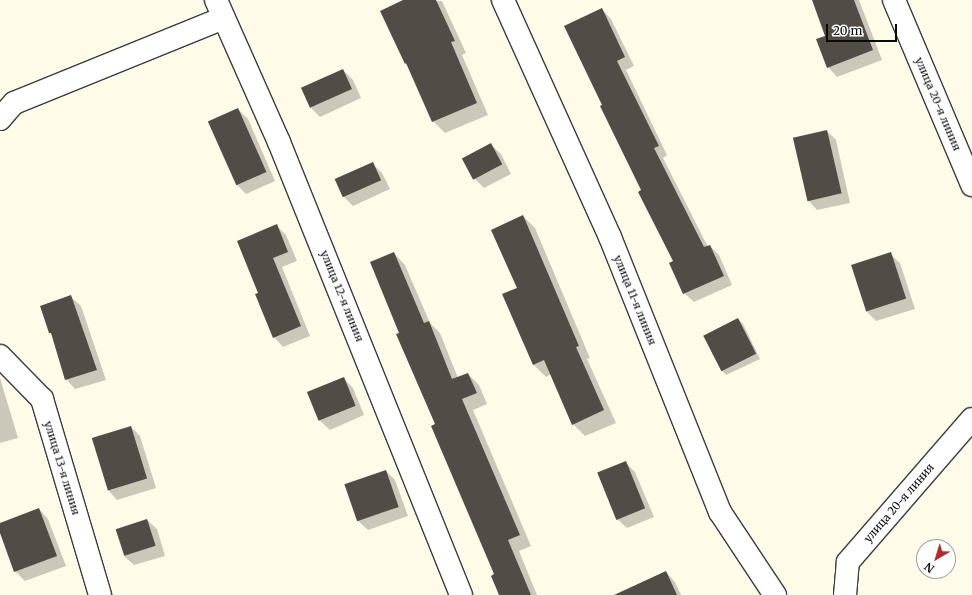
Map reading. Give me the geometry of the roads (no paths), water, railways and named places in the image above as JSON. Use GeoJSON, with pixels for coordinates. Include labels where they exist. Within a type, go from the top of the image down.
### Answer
{"type":"FeatureCollection","features":[{"type":"Feature","properties":{"kind":"street","name":"улица 11-я линия"},"geometry":{"type":"LineString","coordinates":[[503,0],[610,237],[720,512],[775,595]]}},
{"type":"Feature","properties":{"kind":"street","name":"улица 20-я линия"},"geometry":{"type":"LineString","coordinates":[[894,0],[972,185]]}},
{"type":"Feature","properties":{"kind":"street"},"geometry":{"type":"LineString","coordinates":[[0,119],[14,102],[220,9]]}},
{"type":"Feature","properties":{"kind":"street","name":"улица 12-я линия"},"geometry":{"type":"LineString","coordinates":[[220,9],[279,142],[461,595]]}},
{"type":"Feature","properties":{"kind":"street","name":"улица 13-я линия"},"geometry":{"type":"LineString","coordinates":[[0,356],[42,399],[100,595]]}},
{"type":"Feature","properties":{"kind":"street","name":"улица 20-я линия"},"geometry":{"type":"LineString","coordinates":[[845,595],[848,562],[972,419]]}}]}
